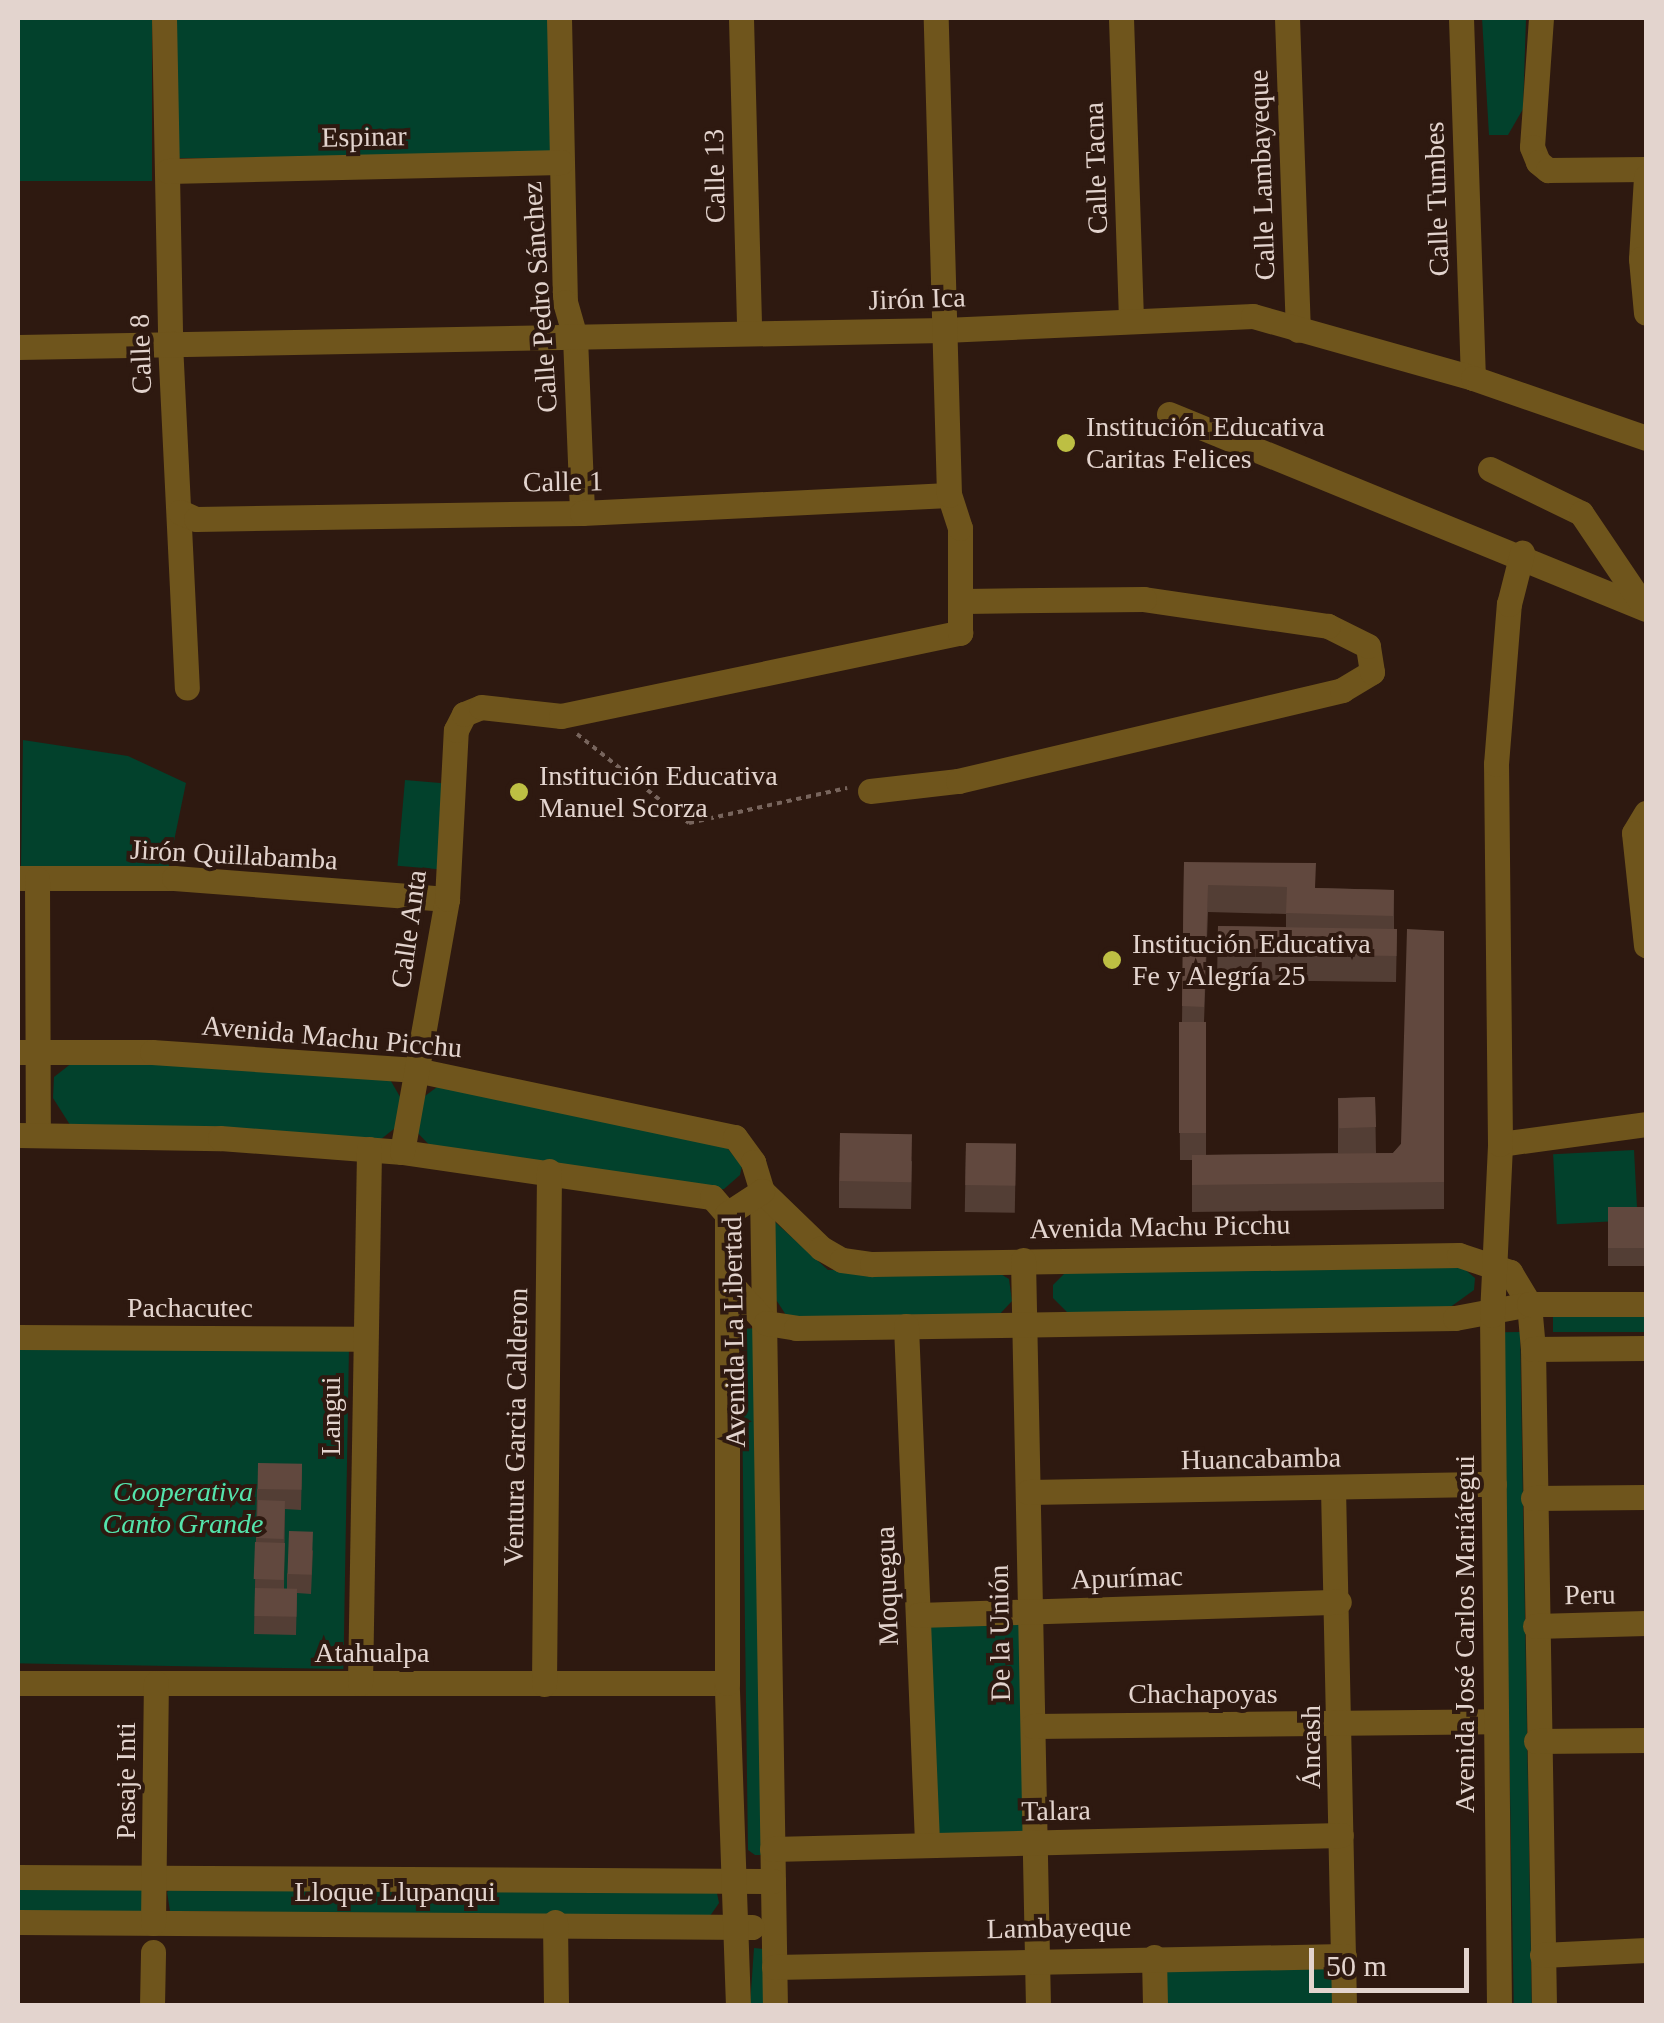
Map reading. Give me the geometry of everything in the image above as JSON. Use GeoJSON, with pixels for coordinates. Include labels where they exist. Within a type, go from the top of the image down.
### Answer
{"type":"FeatureCollection","features":[{"type":"Feature","properties":{"kind":"street","name":"Calle 8"},"geometry":{"type":"LineString","coordinates":[[164,18],[170,343],[187,688]]}},
{"type":"Feature","properties":{"kind":"street","name":"Calle Pedro Sánchez"},"geometry":{"type":"LineString","coordinates":[[560,18],[565,302],[575,336],[582,512]]}},
{"type":"Feature","properties":{"kind":"street","name":"Calle 13"},"geometry":{"type":"LineString","coordinates":[[741,18],[749,333]]}},
{"type":"Feature","properties":{"kind":"street"},"geometry":{"type":"LineString","coordinates":[[560,716],[960,633],[964,602],[960,528],[948,495],[936,18]]}},
{"type":"Feature","properties":{"kind":"street","name":"Calle Tacna"},"geometry":{"type":"LineString","coordinates":[[1121,18],[1131,316]]}},
{"type":"Feature","properties":{"kind":"street","name":"Calle Lambayeque"},"geometry":{"type":"LineString","coordinates":[[1287,18],[1298,330]]}},
{"type":"Feature","properties":{"kind":"street","name":"Calle Tumbes"},"geometry":{"type":"LineString","coordinates":[[1461,18],[1473,378]]}},
{"type":"Feature","properties":{"kind":"street"},"geometry":{"type":"LineString","coordinates":[[1541,18],[1532,147],[1538,162],[1548,170],[1646,169]]}},
{"type":"Feature","properties":{"kind":"street","name":"Espinar"},"geometry":{"type":"LineString","coordinates":[[168,171],[562,162]]}},
{"type":"Feature","properties":{"kind":"street"},"geometry":{"type":"LineString","coordinates":[[1646,177],[1641,259],[1646,313]]}},
{"type":"Feature","properties":{"kind":"street","name":"Jirón Ica"},"geometry":{"type":"LineString","coordinates":[[18,347],[944,330],[1131,316],[1253,316],[1473,378],[1646,438]]}},
{"type":"Feature","properties":{"kind":"street"},"geometry":{"type":"LineString","coordinates":[[1169,414],[1522,553],[1645,607]]}},
{"type":"Feature","properties":{"kind":"street"},"geometry":{"type":"LineString","coordinates":[[1490,469],[1581,512],[1645,607]]}},
{"type":"Feature","properties":{"kind":"street","name":"Calle 1"},"geometry":{"type":"LineString","coordinates":[[180,512],[196,519],[582,512],[948,495]]}},
{"type":"Feature","properties":{"kind":"street","name":"Avenida José Carlos Mariátegui"},"geometry":{"type":"LineString","coordinates":[[1499,2006],[1492,1315],[1500,1144],[1496,764],[1509,604],[1522,553]]}},
{"type":"Feature","properties":{"kind":"street"},"geometry":{"type":"LineString","coordinates":[[870,791],[958,781],[1044,761],[1342,690],[1372,672],[1368,646],[1328,626],[1144,599],[964,602]]}},
{"type":"Feature","properties":{"kind":"street","name":"Calle Anta"},"geometry":{"type":"LineString","coordinates":[[402,1152],[447,899],[456,730],[464,714],[481,707],[560,716]]}},
{"type":"Feature","properties":{"kind":"street"},"geometry":{"type":"LineString","coordinates":[[1646,813],[1638,816],[1634,833],[1646,945]]}},
{"type":"Feature","properties":{"kind":"street"},"geometry":{"type":"LineString","coordinates":[[27,878],[28,1135],[402,1152],[712,1197],[727,1214]]}},
{"type":"Feature","properties":{"kind":"street","name":"Jirón Quillabamba"},"geometry":{"type":"LineString","coordinates":[[27,878],[174,878],[447,899]]}},
{"type":"Feature","properties":{"kind":"street","name":"Avenida Machu Picchu"},"geometry":{"type":"LineString","coordinates":[[28,1052],[416,1070],[720,1132],[735,1137],[754,1162],[762,1191],[842,1260],[1317,1253],[1459,1255],[1493,1262]]}},
{"type":"Feature","properties":{"kind":"street"},"geometry":{"type":"LineString","coordinates":[[1500,1144],[1646,1124]]}},
{"type":"Feature","properties":{"kind":"street","name":"Langui"},"geometry":{"type":"LineString","coordinates":[[360,1682],[362,1340],[368,1149]]}},
{"type":"Feature","properties":{"kind":"street","name":"Ventura Garcia Calderon"},"geometry":{"type":"LineString","coordinates":[[544,1684],[549,1171]]}},
{"type":"Feature","properties":{"kind":"street","name":"Avenida La Libertad"},"geometry":{"type":"LineString","coordinates":[[738,2006],[727,1683],[727,1214],[762,1191]]}},
{"type":"Feature","properties":{"kind":"street","name":"Avenida La Libertad"},"geometry":{"type":"LineString","coordinates":[[762,1191],[774,2006]]}},
{"type":"Feature","properties":{"kind":"street","name":"De la Unión"},"geometry":{"type":"LineString","coordinates":[[1022,1260],[1038,2006]]}},
{"type":"Feature","properties":{"kind":"street"},"geometry":{"type":"LineString","coordinates":[[1493,1262],[1510,1272],[1529,1304],[1533,1349],[1536,1741],[1544,2006]]}},
{"type":"Feature","properties":{"kind":"street"},"geometry":{"type":"LineString","coordinates":[[729,1282],[766,1323],[906,1326],[1492,1315],[1529,1304],[1646,1304]]}},
{"type":"Feature","properties":{"kind":"street","name":"Moquegua"},"geometry":{"type":"LineString","coordinates":[[906,1326],[927,1843]]}},
{"type":"Feature","properties":{"kind":"street","name":"Pachacutec"},"geometry":{"type":"LineString","coordinates":[[18,1337],[362,1340]]}},
{"type":"Feature","properties":{"kind":"street"},"geometry":{"type":"LineString","coordinates":[[1533,1349],[1646,1348]]}},
{"type":"Feature","properties":{"kind":"street","name":"Huancabamba"},"geometry":{"type":"LineString","coordinates":[[1028,1492],[1494,1484]]}},
{"type":"Feature","properties":{"kind":"street","name":"Áncash"},"geometry":{"type":"LineString","coordinates":[[1333,1488],[1342,1723],[1344,2006]]}},
{"type":"Feature","properties":{"kind":"street"},"geometry":{"type":"LineString","coordinates":[[1533,1498],[1646,1497]]}},
{"type":"Feature","properties":{"kind":"street"},"geometry":{"type":"LineString","coordinates":[[1495,1568],[1534,1568]]}},
{"type":"Feature","properties":{"kind":"street","name":"Apurímac"},"geometry":{"type":"LineString","coordinates":[[918,1615],[1339,1602]]}},
{"type":"Feature","properties":{"kind":"street","name":"Peru"},"geometry":{"type":"LineString","coordinates":[[1535,1626],[1646,1624]]}},
{"type":"Feature","properties":{"kind":"street","name":"Atahualpa"},"geometry":{"type":"LineString","coordinates":[[18,1683],[727,1683]]}},
{"type":"Feature","properties":{"kind":"street","name":"Pasaje Inti"},"geometry":{"type":"LineString","coordinates":[[154,1923],[156,1683]]}},
{"type":"Feature","properties":{"kind":"street","name":"Chachapoyas"},"geometry":{"type":"LineString","coordinates":[[1032,1726],[1495,1721]]}},
{"type":"Feature","properties":{"kind":"street"},"geometry":{"type":"LineString","coordinates":[[1536,1741],[1646,1740]]}},
{"type":"Feature","properties":{"kind":"street","name":"Talara"},"geometry":{"type":"LineString","coordinates":[[772,1849],[1340,1835]]}},
{"type":"Feature","properties":{"kind":"street","name":"Lloque Llupanqui"},"geometry":{"type":"LineString","coordinates":[[18,1877],[773,1881]]}},
{"type":"Feature","properties":{"kind":"street","name":"Lloque Llupanqui"},"geometry":{"type":"LineString","coordinates":[[18,1922],[555,1922],[773,1927]]}},
{"type":"Feature","properties":{"kind":"street"},"geometry":{"type":"LineString","coordinates":[[555,1922],[556,2006]]}},
{"type":"Feature","properties":{"kind":"street"},"geometry":{"type":"LineString","coordinates":[[1542,1956],[1646,1950]]}},
{"type":"Feature","properties":{"kind":"street"},"geometry":{"type":"LineString","coordinates":[[152,2006],[153,1952]]}},
{"type":"Feature","properties":{"kind":"street","name":"Lambayeque"},"geometry":{"type":"LineString","coordinates":[[774,1966],[1036,1957],[1344,1956]]}},
{"type":"Feature","properties":{"kind":"street"},"geometry":{"type":"LineString","coordinates":[[1154,1957],[1155,2006]]}},
{"type":"Feature","properties":{"kind":"path"},"geometry":{"type":"LineString","coordinates":[[560,716],[630,782],[689,823],[807,792],[870,791]]}},
{"type":"Feature","properties":{"kind":"green space"},"geometry":{"type":"Polygon","coordinates":[[[19,18],[152,18],[152,181],[19,181],[19,18]]]}},
{"type":"Feature","properties":{"kind":"green space"},"geometry":{"type":"Polygon","coordinates":[[[175,18],[551,18],[551,158],[175,158],[175,18]]]}},
{"type":"Feature","properties":{"kind":"green space"},"geometry":{"type":"Polygon","coordinates":[[[1482,18],[1526,18],[1523,109],[1508,135],[1489,135],[1482,18]]]}},
{"type":"Feature","properties":{"kind":"green space"},"geometry":{"type":"Polygon","coordinates":[[[23,740],[128,756],[186,783],[168,870],[21,867],[23,740]]]}},
{"type":"Feature","properties":{"kind":"green space"},"geometry":{"type":"Polygon","coordinates":[[[405,780],[452,784],[444,870],[398,866],[405,780]]]}},
{"type":"Feature","properties":{"kind":"green space"},"geometry":{"type":"Polygon","coordinates":[[[77,1059],[388,1076],[403,1102],[399,1125],[376,1143],[72,1128],[53,1098],[54,1077],[77,1059]]]}},
{"type":"Feature","properties":{"kind":"green space"},"geometry":{"type":"Polygon","coordinates":[[[441,1084],[720,1139],[742,1166],[740,1175],[724,1189],[707,1189],[434,1150],[415,1130],[421,1099],[441,1084]]]}},
{"type":"Feature","properties":{"kind":"green space"},"geometry":{"type":"Polygon","coordinates":[[[1634,1150],[1638,1220],[1557,1224],[1553,1154],[1634,1150]]]}},
{"type":"Feature","properties":{"kind":"green space"},"geometry":{"type":"Polygon","coordinates":[[[774,1221],[828,1270],[994,1270],[1009,1279],[1012,1301],[998,1316],[798,1320],[786,1315],[773,1295],[774,1221]]]}},
{"type":"Feature","properties":{"kind":"green space"},"geometry":{"type":"Polygon","coordinates":[[[1456,1262],[1475,1278],[1474,1290],[1449,1308],[1069,1314],[1053,1298],[1053,1285],[1070,1268],[1456,1262]]]}},
{"type":"Feature","properties":{"kind":"green space"},"geometry":{"type":"Polygon","coordinates":[[[1553,1314],[1646,1314],[1646,1332],[1553,1332],[1553,1314]]]}},
{"type":"Feature","properties":{"kind":"green space"},"geometry":{"type":"Polygon","coordinates":[[[757,1328],[763,1855],[748,1850],[741,1329],[757,1328]]]}},
{"type":"Feature","properties":{"kind":"green space"},"geometry":{"type":"Polygon","coordinates":[[[1502,1332],[1520,1332],[1532,2006],[1514,2006],[1502,1332]]]}},
{"type":"Feature","properties":{"kind":"green space","name":"Cooperativa Canto Grande"},"geometry":{"type":"Polygon","coordinates":[[[18,1341],[349,1347],[343,1669],[18,1663],[18,1341]]]}},
{"type":"Feature","properties":{"kind":"green space"},"geometry":{"type":"Polygon","coordinates":[[[924,1618],[1024,1618],[1024,1835],[924,1835],[924,1618]]]}},
{"type":"Feature","properties":{"kind":"green space"},"geometry":{"type":"Polygon","coordinates":[[[18,1883],[143,1883],[143,1912],[18,1912],[18,1883]]]}},
{"type":"Feature","properties":{"kind":"green space"},"geometry":{"type":"Polygon","coordinates":[[[176,1885],[717,1893],[719,1903],[710,1916],[170,1911],[167,1892],[176,1885]]]}},
{"type":"Feature","properties":{"kind":"green space"},"geometry":{"type":"Polygon","coordinates":[[[754,1948],[765,1949],[769,2005],[750,2005],[754,1948]]]}},
{"type":"Feature","properties":{"kind":"green space"},"geometry":{"type":"Polygon","coordinates":[[[1159,1961],[1338,1961],[1338,2005],[1159,2005],[1159,1961]]]}},
{"type":"Feature","properties":{"kind":"building"},"geometry":{"type":"Polygon","coordinates":[[[1184,862],[1316,863],[1315,888],[1394,890],[1393,916],[1286,913],[1287,887],[1208,885],[1204,1007],[1182,1006],[1184,862]]]}},
{"type":"Feature","properties":{"kind":"building"},"geometry":{"type":"Polygon","coordinates":[[[1218,926],[1397,929],[1397,956],[1218,953],[1218,926]]]}},
{"type":"Feature","properties":{"kind":"building"},"geometry":{"type":"Polygon","coordinates":[[[1407,929],[1444,931],[1444,1182],[1192,1185],[1192,1155],[1393,1153],[1401,1144],[1407,929]]]}},
{"type":"Feature","properties":{"kind":"building"},"geometry":{"type":"Polygon","coordinates":[[[1179,1022],[1206,1022],[1206,1133],[1179,1133],[1179,1022]]]}},
{"type":"Feature","properties":{"kind":"building"},"geometry":{"type":"Polygon","coordinates":[[[1375,1097],[1376,1127],[1339,1128],[1338,1098],[1375,1097]]]}},
{"type":"Feature","properties":{"kind":"building"},"geometry":{"type":"Polygon","coordinates":[[[840,1133],[912,1134],[911,1182],[839,1181],[840,1133]]]}},
{"type":"Feature","properties":{"kind":"building"},"geometry":{"type":"Polygon","coordinates":[[[966,1143],[1016,1144],[1015,1186],[965,1185],[966,1143]]]}},
{"type":"Feature","properties":{"kind":"building"},"geometry":{"type":"Polygon","coordinates":[[[1608,1207],[1646,1207],[1646,1248],[1608,1248],[1608,1207]]]}},
{"type":"Feature","properties":{"kind":"building"},"geometry":{"type":"Polygon","coordinates":[[[258,1463],[302,1464],[302,1490],[258,1489],[258,1463]]]}},
{"type":"Feature","properties":{"kind":"building"},"geometry":{"type":"Polygon","coordinates":[[[258,1500],[285,1501],[284,1539],[257,1538],[258,1500]]]}},
{"type":"Feature","properties":{"kind":"building"},"geometry":{"type":"Polygon","coordinates":[[[289,1531],[313,1532],[311,1575],[287,1574],[289,1531]]]}},
{"type":"Feature","properties":{"kind":"building"},"geometry":{"type":"Polygon","coordinates":[[[255,1542],[285,1543],[284,1580],[254,1579],[255,1542]]]}},
{"type":"Feature","properties":{"kind":"building"},"geometry":{"type":"Polygon","coordinates":[[[255,1588],[297,1589],[297,1617],[255,1616],[255,1588]]]}},
{"type":"Feature","properties":{"kind":"place","name":"Institución Educativa Caritas Felices"},"geometry":{"type":"Point","coordinates":[1066,443]}},
{"type":"Feature","properties":{"kind":"place","name":"Institución Educativa Manuel Scorza"},"geometry":{"type":"Point","coordinates":[519,792]}},
{"type":"Feature","properties":{"kind":"place","name":"Institución Educativa Fe y Alegría 25"},"geometry":{"type":"Point","coordinates":[1112,960]}}]}
